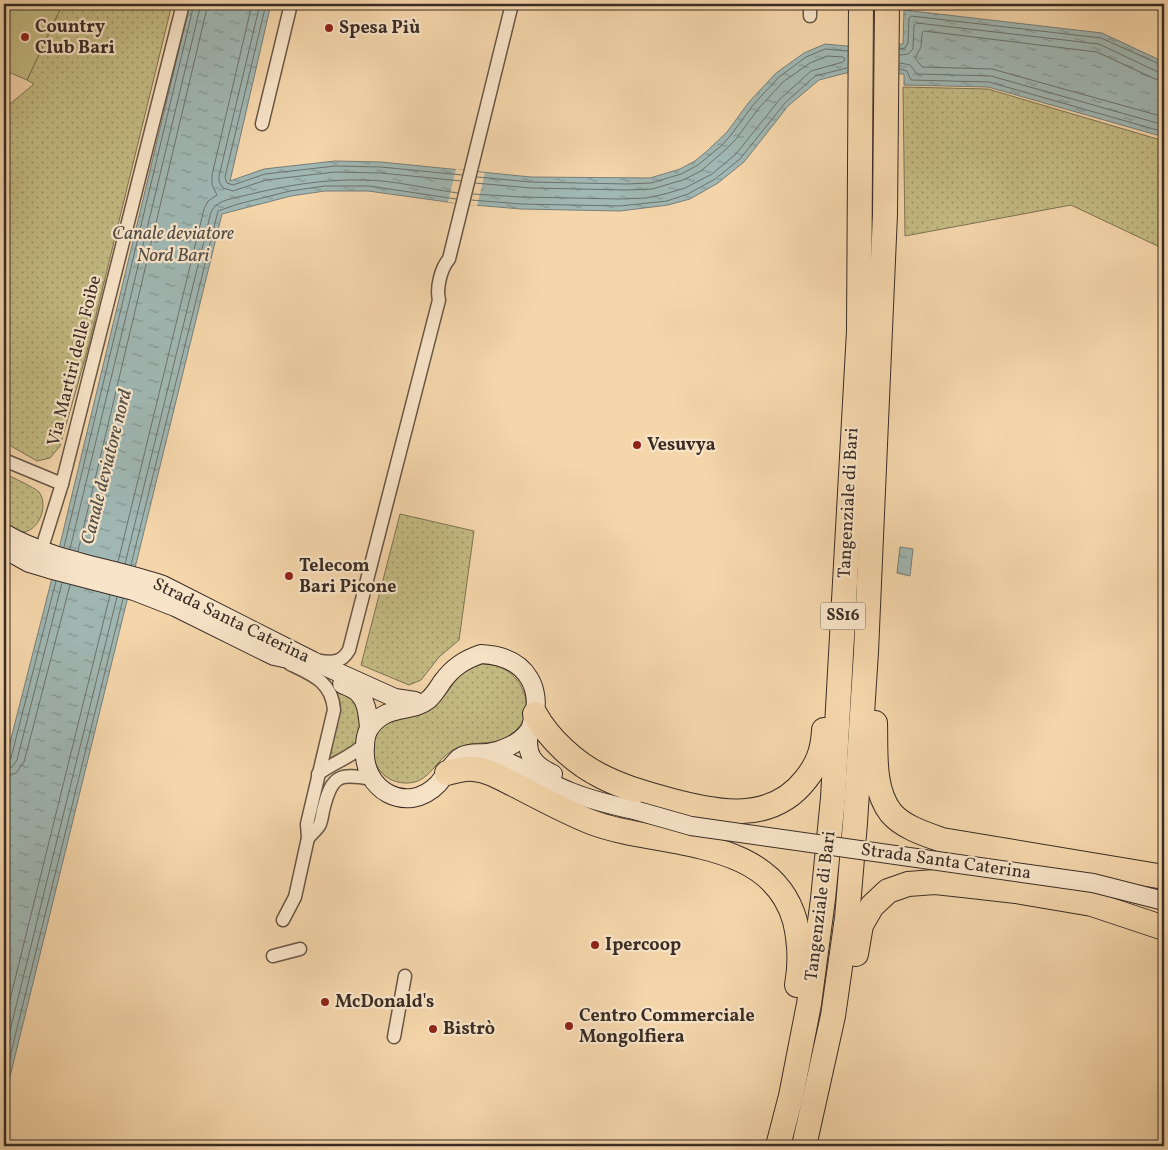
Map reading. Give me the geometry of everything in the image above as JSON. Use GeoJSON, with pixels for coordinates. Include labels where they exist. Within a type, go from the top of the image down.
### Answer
{"type":"FeatureCollection","features":[{"type":"Feature","properties":{"kind":"highway","name":"Tangenziale di Bari"},"geometry":{"type":"LineString","coordinates":[[778,1146],[791,1096],[809,1004],[823,900],[832,798],[859,331],[861,4]]}},
{"type":"Feature","properties":{"kind":"highway","name":"Tangenziale di Bari"},"geometry":{"type":"LineString","coordinates":[[804,1146],[833,1016],[847,918],[856,823],[866,652],[885,214],[887,4]]}},
{"type":"Feature","properties":{"kind":"highway"},"geometry":{"type":"LineString","coordinates":[[866,652],[874,711],[877,767],[881,794],[892,813],[915,831],[942,840],[1164,877]]}},
{"type":"Feature","properties":{"kind":"highway"},"geometry":{"type":"LineString","coordinates":[[532,723],[542,727],[583,765],[600,776],[646,793],[686,805],[726,811],[748,811],[768,807],[787,798],[800,786],[815,767],[823,747],[826,699],[840,661]]}},
{"type":"Feature","properties":{"kind":"highway"},"geometry":{"type":"LineString","coordinates":[[447,773],[472,768],[488,771],[563,810],[592,822],[619,831],[729,854],[754,866],[776,884],[790,906],[798,935],[800,970],[786,1052],[768,1130],[768,1146]]}},
{"type":"Feature","properties":{"kind":"highway"},"geometry":{"type":"LineString","coordinates":[[833,1016],[851,985],[861,925],[872,906],[888,891],[908,884],[935,882],[963,885],[1083,903],[1164,928]]}},
{"type":"Feature","properties":{"kind":"highway"},"geometry":{"type":"LineString","coordinates":[[819,1084],[824,1122],[820,1146]]}},
{"type":"Feature","properties":{"kind":"street","name":"Via Martiri delle Foibe"},"geometry":{"type":"LineString","coordinates":[[47,558],[62,484],[183,4]]}},
{"type":"Feature","properties":{"kind":"street"},"geometry":{"type":"LineString","coordinates":[[262,124],[291,4]]}},
{"type":"Feature","properties":{"kind":"street"},"geometry":{"type":"LineString","coordinates":[[313,660],[334,663],[340,661],[349,650],[439,300],[438,293],[444,264],[449,259],[512,4]]}},
{"type":"Feature","properties":{"kind":"street"},"geometry":{"type":"LineString","coordinates":[[4,460],[62,484]]}},
{"type":"Feature","properties":{"kind":"street","name":"Strada Santa Caterina"},"geometry":{"type":"LineString","coordinates":[[4,534],[47,558],[136,584],[163,585],[313,660],[395,698],[414,702],[428,700]]}},
{"type":"Feature","properties":{"kind":"street","name":"Strada Santa Caterina"},"geometry":{"type":"LineString","coordinates":[[4,549],[29,563],[47,558]]}},
{"type":"Feature","properties":{"kind":"street","name":"Strada Santa Caterina"},"geometry":{"type":"LineString","coordinates":[[136,584],[175,607],[274,656],[293,660],[357,691],[366,705],[367,736],[364,755],[371,779]]}},
{"type":"Feature","properties":{"kind":"street"},"geometry":{"type":"LineString","coordinates":[[308,838],[319,826],[330,786],[338,779],[351,776],[371,779],[387,794],[404,798],[413,797],[424,794],[434,788],[460,757],[506,748],[532,723],[534,686],[517,664],[495,655],[481,654],[463,661],[451,669],[428,700],[414,706],[388,712],[381,716],[354,754],[329,766],[318,774]]}},
{"type":"Feature","properties":{"kind":"street"},"geometry":{"type":"LineString","coordinates":[[274,656],[307,672],[327,686],[333,699],[334,710],[307,824],[308,838],[295,897],[283,920]]}},
{"type":"Feature","properties":{"kind":"street","name":"Strada Santa Caterina"},"geometry":{"type":"LineString","coordinates":[[532,723],[527,743],[535,764],[553,774],[638,811]]}},
{"type":"Feature","properties":{"kind":"street","name":"Strada Santa Caterina"},"geometry":{"type":"LineString","coordinates":[[488,753],[535,777],[595,801],[691,826],[1092,883],[1164,901]]}},
{"type":"Feature","properties":{"kind":"street"},"geometry":{"type":"LineString","coordinates":[[273,956],[300,949]]}},
{"type":"Feature","properties":{"kind":"street"},"geometry":{"type":"LineString","coordinates":[[394,1036],[406,976]]}},
{"type":"Feature","properties":{"kind":"shaded area","name":"Country Club Bari"},"geometry":{"type":"Polygon","coordinates":[[[4,4],[62,5],[27,80],[4,70],[4,4]]]}},
{"type":"Feature","properties":{"kind":"shaded area"},"geometry":{"type":"Polygon","coordinates":[[[60,4],[172,4],[88,348],[60,446],[50,458],[37,461],[4,442],[4,109],[34,84],[27,80],[62,5],[60,4]]]}},
{"type":"Feature","properties":{"kind":"shaded area"},"geometry":{"type":"Polygon","coordinates":[[[903,87],[988,89],[1164,141],[1164,249],[1071,205],[905,236],[903,87]]]}},
{"type":"Feature","properties":{"kind":"shaded area"},"geometry":{"type":"Polygon","coordinates":[[[4,473],[36,490],[42,497],[41,517],[33,528],[28,531],[20,532],[4,525],[4,473]]]}},
{"type":"Feature","properties":{"kind":"shaded area"},"geometry":{"type":"Polygon","coordinates":[[[400,514],[474,531],[459,640],[439,657],[421,680],[409,685],[361,665],[400,514]]]}},
{"type":"Feature","properties":{"kind":"shaded area"},"geometry":{"type":"Polygon","coordinates":[[[483,664],[496,666],[507,671],[516,679],[526,700],[526,712],[522,723],[513,733],[500,740],[466,745],[452,750],[424,778],[418,781],[401,783],[385,776],[374,760],[374,740],[378,731],[394,721],[424,712],[433,707],[460,675],[474,666],[483,664]]]}},
{"type":"Feature","properties":{"kind":"shaded area"},"geometry":{"type":"Polygon","coordinates":[[[335,688],[353,697],[363,712],[355,746],[328,761],[335,688]]]}},
{"type":"Feature","properties":{"kind":"water","name":"Canale deviatore Nord Bari"},"geometry":{"type":"Polygon","coordinates":[[[190,4],[271,4],[230,181],[264,169],[335,161],[381,162],[531,177],[650,178],[680,169],[695,161],[727,132],[749,102],[776,73],[804,53],[825,44],[847,46],[903,44],[904,10],[1102,33],[1164,62],[1164,137],[988,87],[904,85],[904,74],[846,73],[819,80],[788,106],[744,162],[718,183],[690,199],[668,205],[620,211],[521,209],[462,204],[368,191],[325,191],[291,196],[222,214],[4,1101],[4,766],[51,582],[190,4]]]}},
{"type":"Feature","properties":{"kind":"water"},"geometry":{"type":"Polygon","coordinates":[[[900,547],[913,549],[910,576],[897,573],[900,547]]]}},
{"type":"Feature","properties":{"kind":"pier"},"geometry":{"type":"Polygon","coordinates":[[[456,169],[485,173],[477,206],[448,202],[456,169]]]}},
{"type":"Feature","properties":{"kind":"place","name":"Spesa Più"},"geometry":{"type":"Point","coordinates":[329,28]}},
{"type":"Feature","properties":{"kind":"place","name":"Country Club Bari"},"geometry":{"type":"Point","coordinates":[25,37]}},
{"type":"Feature","properties":{"kind":"place","name":"Vesuvya"},"geometry":{"type":"Point","coordinates":[637,445]}},
{"type":"Feature","properties":{"kind":"place","name":"Telecom Bari Picone"},"geometry":{"type":"Point","coordinates":[289,576]}},
{"type":"Feature","properties":{"kind":"place","name":"Ipercoop"},"geometry":{"type":"Point","coordinates":[595,945]}},
{"type":"Feature","properties":{"kind":"place","name":"McDonald's"},"geometry":{"type":"Point","coordinates":[325,1002]}},
{"type":"Feature","properties":{"kind":"place","name":"Centro Commerciale Mongolfiera"},"geometry":{"type":"Point","coordinates":[569,1026]}},
{"type":"Feature","properties":{"kind":"place","name":"Bistrò"},"geometry":{"type":"Point","coordinates":[433,1029]}},
{"type":"Feature","properties":{"kind":"water label","name":"Canale deviatore nord"},"geometry":{"type":"Point","coordinates":[107,467]}}]}
